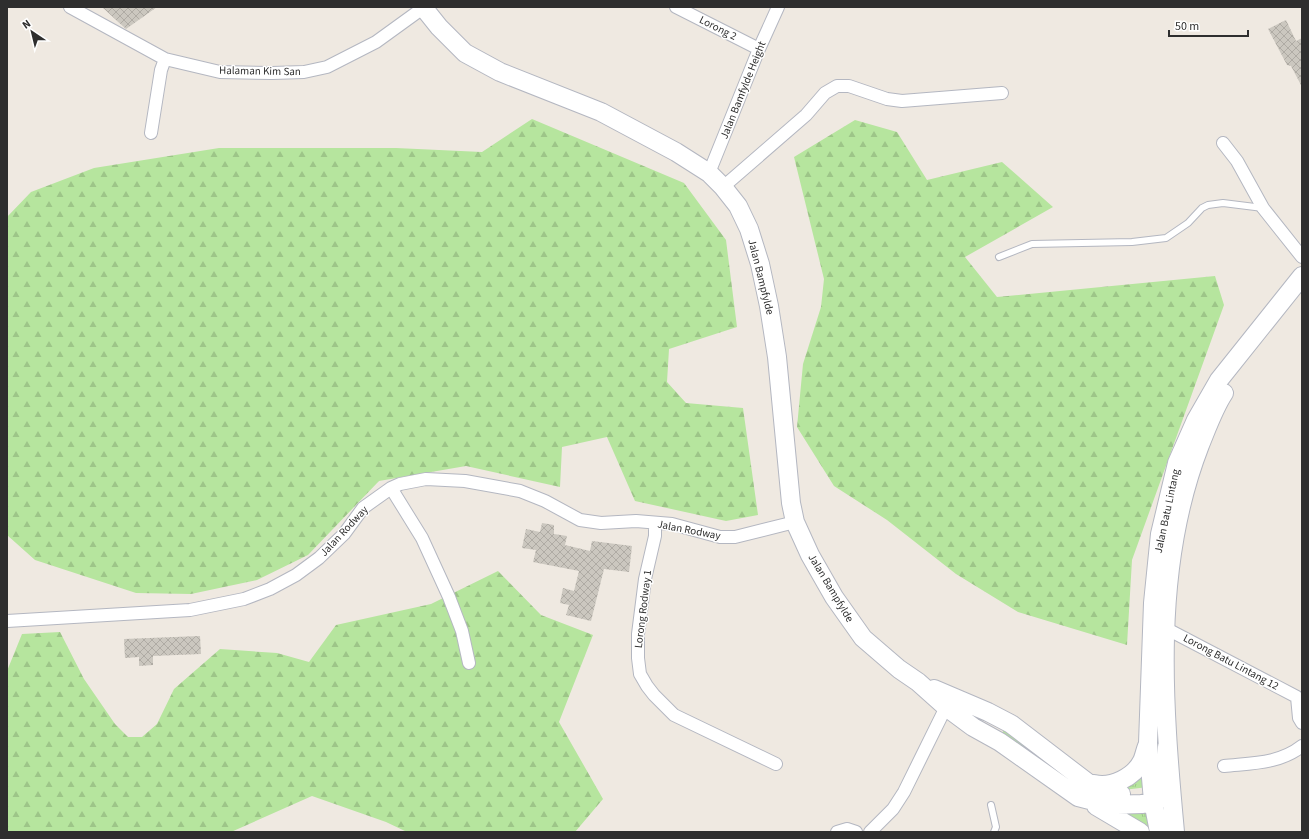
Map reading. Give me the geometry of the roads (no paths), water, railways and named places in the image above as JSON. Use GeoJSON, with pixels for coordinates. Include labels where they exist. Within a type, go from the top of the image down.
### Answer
{"type":"FeatureCollection","features":[{"type":"Feature","properties":{"kind":"main road","name":"Jalan Bampfylde"},"geometry":{"type":"LineString","coordinates":[[423,7],[439,27],[465,53],[500,72],[601,112],[676,152],[709,173],[723,187],[738,206],[749,229],[760,264],[769,306],[777,357],[791,503],[796,522],[810,554],[834,597],[863,638],[899,669],[918,682],[946,707],[973,727],[1082,789],[1096,788],[1112,794],[1156,797]]}},
{"type":"Feature","properties":{"kind":"main road","name":"Jalan Batu Lintang"},"geometry":{"type":"LineString","coordinates":[[1159,832],[1156,797],[1148,743],[1153,603],[1160,534],[1177,463],[1196,420],[1219,380],[1302,276]]}},
{"type":"Feature","properties":{"kind":"main road","name":"Jalan Batu Lintang"},"geometry":{"type":"LineString","coordinates":[[1174,832],[1167,747],[1164,628],[1173,548],[1187,483],[1204,437],[1222,397],[1244,364],[1302,293]]}},
{"type":"Feature","properties":{"kind":"main road","name":"Jalan Bampfylde"},"geometry":{"type":"LineString","coordinates":[[918,682],[988,712],[1011,724],[1082,789]]}},
{"type":"Feature","properties":{"kind":"main road"},"geometry":{"type":"LineString","coordinates":[[1000,742],[998,731],[999,728],[1004,724],[1011,724]]}},
{"type":"Feature","properties":{"kind":"main road"},"geometry":{"type":"LineString","coordinates":[[1082,789],[1097,784],[1107,785],[1122,781],[1142,762],[1148,743]]}},
{"type":"Feature","properties":{"kind":"main road"},"geometry":{"type":"LineString","coordinates":[[1167,747],[1167,786],[1156,797],[1167,807],[1174,832]]}},
{"type":"Feature","properties":{"kind":"main road"},"geometry":{"type":"LineString","coordinates":[[1082,789],[1140,832]]}},
{"type":"Feature","properties":{"kind":"street","name":"Halaman Kim San"},"geometry":{"type":"LineString","coordinates":[[70,7],[165,59],[220,72],[272,73],[304,72],[327,67],[376,42],[423,7]]}},
{"type":"Feature","properties":{"kind":"street","name":"Lorong 2"},"geometry":{"type":"LineString","coordinates":[[676,7],[759,49]]}},
{"type":"Feature","properties":{"kind":"street","name":"Jalan Bamfylde Height"},"geometry":{"type":"LineString","coordinates":[[709,173],[759,49],[778,7]]}},
{"type":"Feature","properties":{"kind":"street"},"geometry":{"type":"LineString","coordinates":[[151,133],[161,70],[165,59]]}},
{"type":"Feature","properties":{"kind":"street"},"geometry":{"type":"LineString","coordinates":[[723,187],[806,115],[825,93],[837,86],[849,86],[887,99],[902,101],[1002,93]]}},
{"type":"Feature","properties":{"kind":"street"},"geometry":{"type":"LineString","coordinates":[[1222,143],[1237,160],[1263,208],[1302,257]]}},
{"type":"Feature","properties":{"kind":"street","name":"Jalan Rodway"},"geometry":{"type":"LineString","coordinates":[[7,621],[190,610],[244,599],[270,589],[296,575],[319,558],[344,534],[363,508],[391,488],[400,484],[426,479],[465,481],[520,492],[544,501],[580,520],[601,523],[655,522],[672,524],[720,537],[735,537],[796,522]]}},
{"type":"Feature","properties":{"kind":"street"},"geometry":{"type":"LineString","coordinates":[[391,488],[422,538],[449,597],[462,631],[469,663]]}},
{"type":"Feature","properties":{"kind":"street","name":"Lorong Rodway 1"},"geometry":{"type":"LineString","coordinates":[[655,522],[655,536],[645,579],[639,627],[638,658],[640,674],[654,695],[674,715],[776,764]]}},
{"type":"Feature","properties":{"kind":"street","name":"Lorong Batu Lintang 12"},"geometry":{"type":"LineString","coordinates":[[1164,628],[1299,695],[1300,718],[1302,723]]}},
{"type":"Feature","properties":{"kind":"street"},"geometry":{"type":"LineString","coordinates":[[870,832],[893,810],[946,707]]}},
{"type":"Feature","properties":{"kind":"street"},"geometry":{"type":"LineString","coordinates":[[1224,766],[1280,759],[1302,746]]}},
{"type":"Feature","properties":{"kind":"street"},"geometry":{"type":"LineString","coordinates":[[836,832],[847,829],[856,832]]}},
{"type":"Feature","properties":{"kind":"lane"},"geometry":{"type":"LineString","coordinates":[[998,257],[1032,244],[1132,242],[1166,238],[1188,224],[1202,208],[1208,205],[1223,203],[1263,208]]}},
{"type":"Feature","properties":{"kind":"lane"},"geometry":{"type":"LineString","coordinates":[[991,805],[996,827],[994,832]]}}]}
